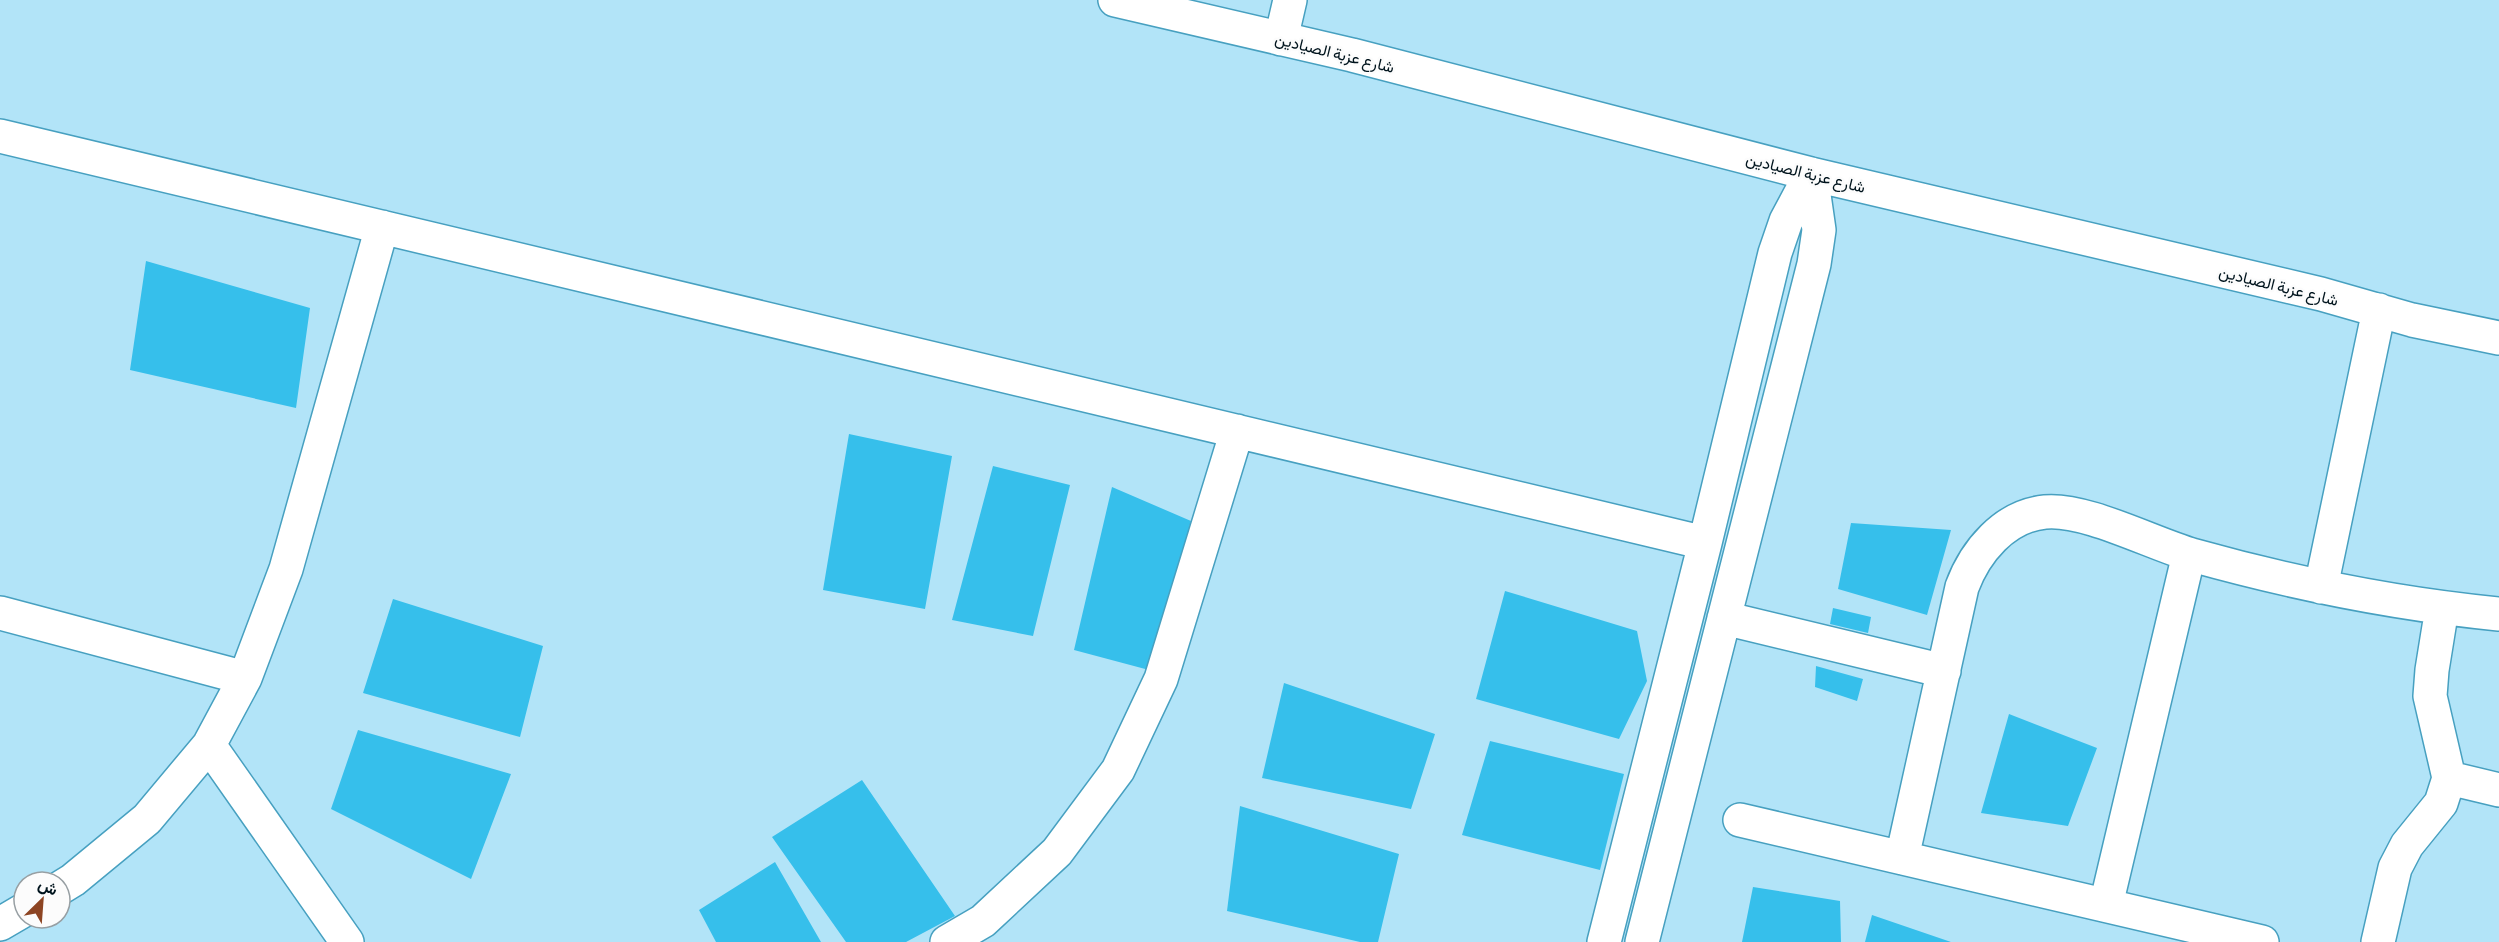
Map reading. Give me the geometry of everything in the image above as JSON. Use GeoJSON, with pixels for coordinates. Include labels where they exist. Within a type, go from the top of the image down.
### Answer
{"type":"FeatureCollection","features":[{"type":"Feature","properties":{"kind":"street","name":"شارع عزبة الصيادين"},"geometry":{"type":"LineString","coordinates":[[1115,0],[1352,55],[1811,174],[2321,294],[2412,320],[2499,338]]}},
{"type":"Feature","properties":{"kind":"street"},"geometry":{"type":"LineString","coordinates":[[1281,39],[1290,0]]}},
{"type":"Feature","properties":{"kind":"street"},"geometry":{"type":"LineString","coordinates":[[0,136],[1705,543]]}},
{"type":"Feature","properties":{"kind":"street"},"geometry":{"type":"LineString","coordinates":[[1604,942],[1705,543],[1775,253],[1786,221],[1811,174]]}},
{"type":"Feature","properties":{"kind":"street"},"geometry":{"type":"LineString","coordinates":[[1642,942],[1814,264],[1819,230],[1811,174]]}},
{"type":"Feature","properties":{"kind":"street"},"geometry":{"type":"LineString","coordinates":[[72,881],[147,819],[209,745],[245,678],[286,569],[382,227]]}},
{"type":"Feature","properties":{"kind":"street"},"geometry":{"type":"LineString","coordinates":[[2321,587],[2379,310]]}},
{"type":"Feature","properties":{"kind":"street"},"geometry":{"type":"LineString","coordinates":[[947,942],[982,921],[1057,852],[1118,770],[1161,679],[1237,431]]}},
{"type":"Feature","properties":{"kind":"street"},"geometry":{"type":"LineString","coordinates":[[1902,858],[1962,587],[1968,571],[1987,543],[2012,523],[2042,512],[2072,513],[2189,554],[2321,587],[2442,608],[2499,614]]}},
{"type":"Feature","properties":{"kind":"street"},"geometry":{"type":"LineString","coordinates":[[2106,905],[2189,554]]}},
{"type":"Feature","properties":{"kind":"street"},"geometry":{"type":"LineString","coordinates":[[2378,942],[2395,868],[2407,845],[2440,803],[2449,778],[2430,696],[2442,608]]}},
{"type":"Feature","properties":{"kind":"street"},"geometry":{"type":"LineString","coordinates":[[0,613],[245,678]]}},
{"type":"Feature","properties":{"kind":"street"},"geometry":{"type":"LineString","coordinates":[[1724,618],[1944,671]]}},
{"type":"Feature","properties":{"kind":"street"},"geometry":{"type":"LineString","coordinates":[[209,745],[347,942]]}},
{"type":"Feature","properties":{"kind":"street"},"geometry":{"type":"LineString","coordinates":[[2449,778],[2499,790]]}},
{"type":"Feature","properties":{"kind":"street"},"geometry":{"type":"LineString","coordinates":[[1740,820],[2262,942]]}},
{"type":"Feature","properties":{"kind":"building"},"geometry":{"type":"Polygon","coordinates":[[[146,261],[310,308],[296,408],[130,370],[146,261]]]}},
{"type":"Feature","properties":{"kind":"building"},"geometry":{"type":"Polygon","coordinates":[[[849,434],[952,456],[925,609],[823,590],[849,434]]]}},
{"type":"Feature","properties":{"kind":"building"},"geometry":{"type":"Polygon","coordinates":[[[993,466],[1070,485],[1033,636],[952,620],[993,466]]]}},
{"type":"Feature","properties":{"kind":"building"},"geometry":{"type":"Polygon","coordinates":[[[1112,487],[1191,521],[1149,670],[1074,650],[1112,487]]]}},
{"type":"Feature","properties":{"kind":"building"},"geometry":{"type":"Polygon","coordinates":[[[1851,523],[1951,530],[1927,615],[1838,589],[1851,523]]]}},
{"type":"Feature","properties":{"kind":"building"},"geometry":{"type":"Polygon","coordinates":[[[1505,591],[1637,631],[1647,681],[1619,739],[1476,699],[1505,591]]]}},
{"type":"Feature","properties":{"kind":"building"},"geometry":{"type":"Polygon","coordinates":[[[393,599],[543,646],[520,737],[363,693],[393,599]]]}},
{"type":"Feature","properties":{"kind":"building"},"geometry":{"type":"Polygon","coordinates":[[[1833,608],[1871,617],[1868,633],[1830,624],[1833,608]]]}},
{"type":"Feature","properties":{"kind":"building"},"geometry":{"type":"Polygon","coordinates":[[[1816,666],[1863,679],[1857,701],[1815,687],[1816,666]]]}},
{"type":"Feature","properties":{"kind":"building"},"geometry":{"type":"Polygon","coordinates":[[[1284,683],[1435,734],[1411,809],[1262,778],[1284,683]]]}},
{"type":"Feature","properties":{"kind":"building"},"geometry":{"type":"Polygon","coordinates":[[[2009,714],[2097,748],[2068,826],[1981,813],[2009,714]]]}},
{"type":"Feature","properties":{"kind":"building"},"geometry":{"type":"Polygon","coordinates":[[[358,730],[511,774],[471,879],[331,809],[358,730]]]}},
{"type":"Feature","properties":{"kind":"building"},"geometry":{"type":"Polygon","coordinates":[[[1490,741],[1624,774],[1600,870],[1462,835],[1490,741]]]}},
{"type":"Feature","properties":{"kind":"building"},"geometry":{"type":"Polygon","coordinates":[[[862,780],[955,916],[906,942],[846,942],[772,837],[862,780]]]}},
{"type":"Feature","properties":{"kind":"building"},"geometry":{"type":"Polygon","coordinates":[[[1240,806],[1399,854],[1378,942],[1360,942],[1227,911],[1240,806]]]}},
{"type":"Feature","properties":{"kind":"building"},"geometry":{"type":"Polygon","coordinates":[[[775,862],[821,942],[716,942],[699,910],[775,862]]]}},
{"type":"Feature","properties":{"kind":"building"},"geometry":{"type":"Polygon","coordinates":[[[1753,887],[1840,901],[1841,942],[1742,942],[1753,887]]]}},
{"type":"Feature","properties":{"kind":"building"},"geometry":{"type":"Polygon","coordinates":[[[1872,915],[1951,942],[1865,942],[1872,915]]]}}]}
